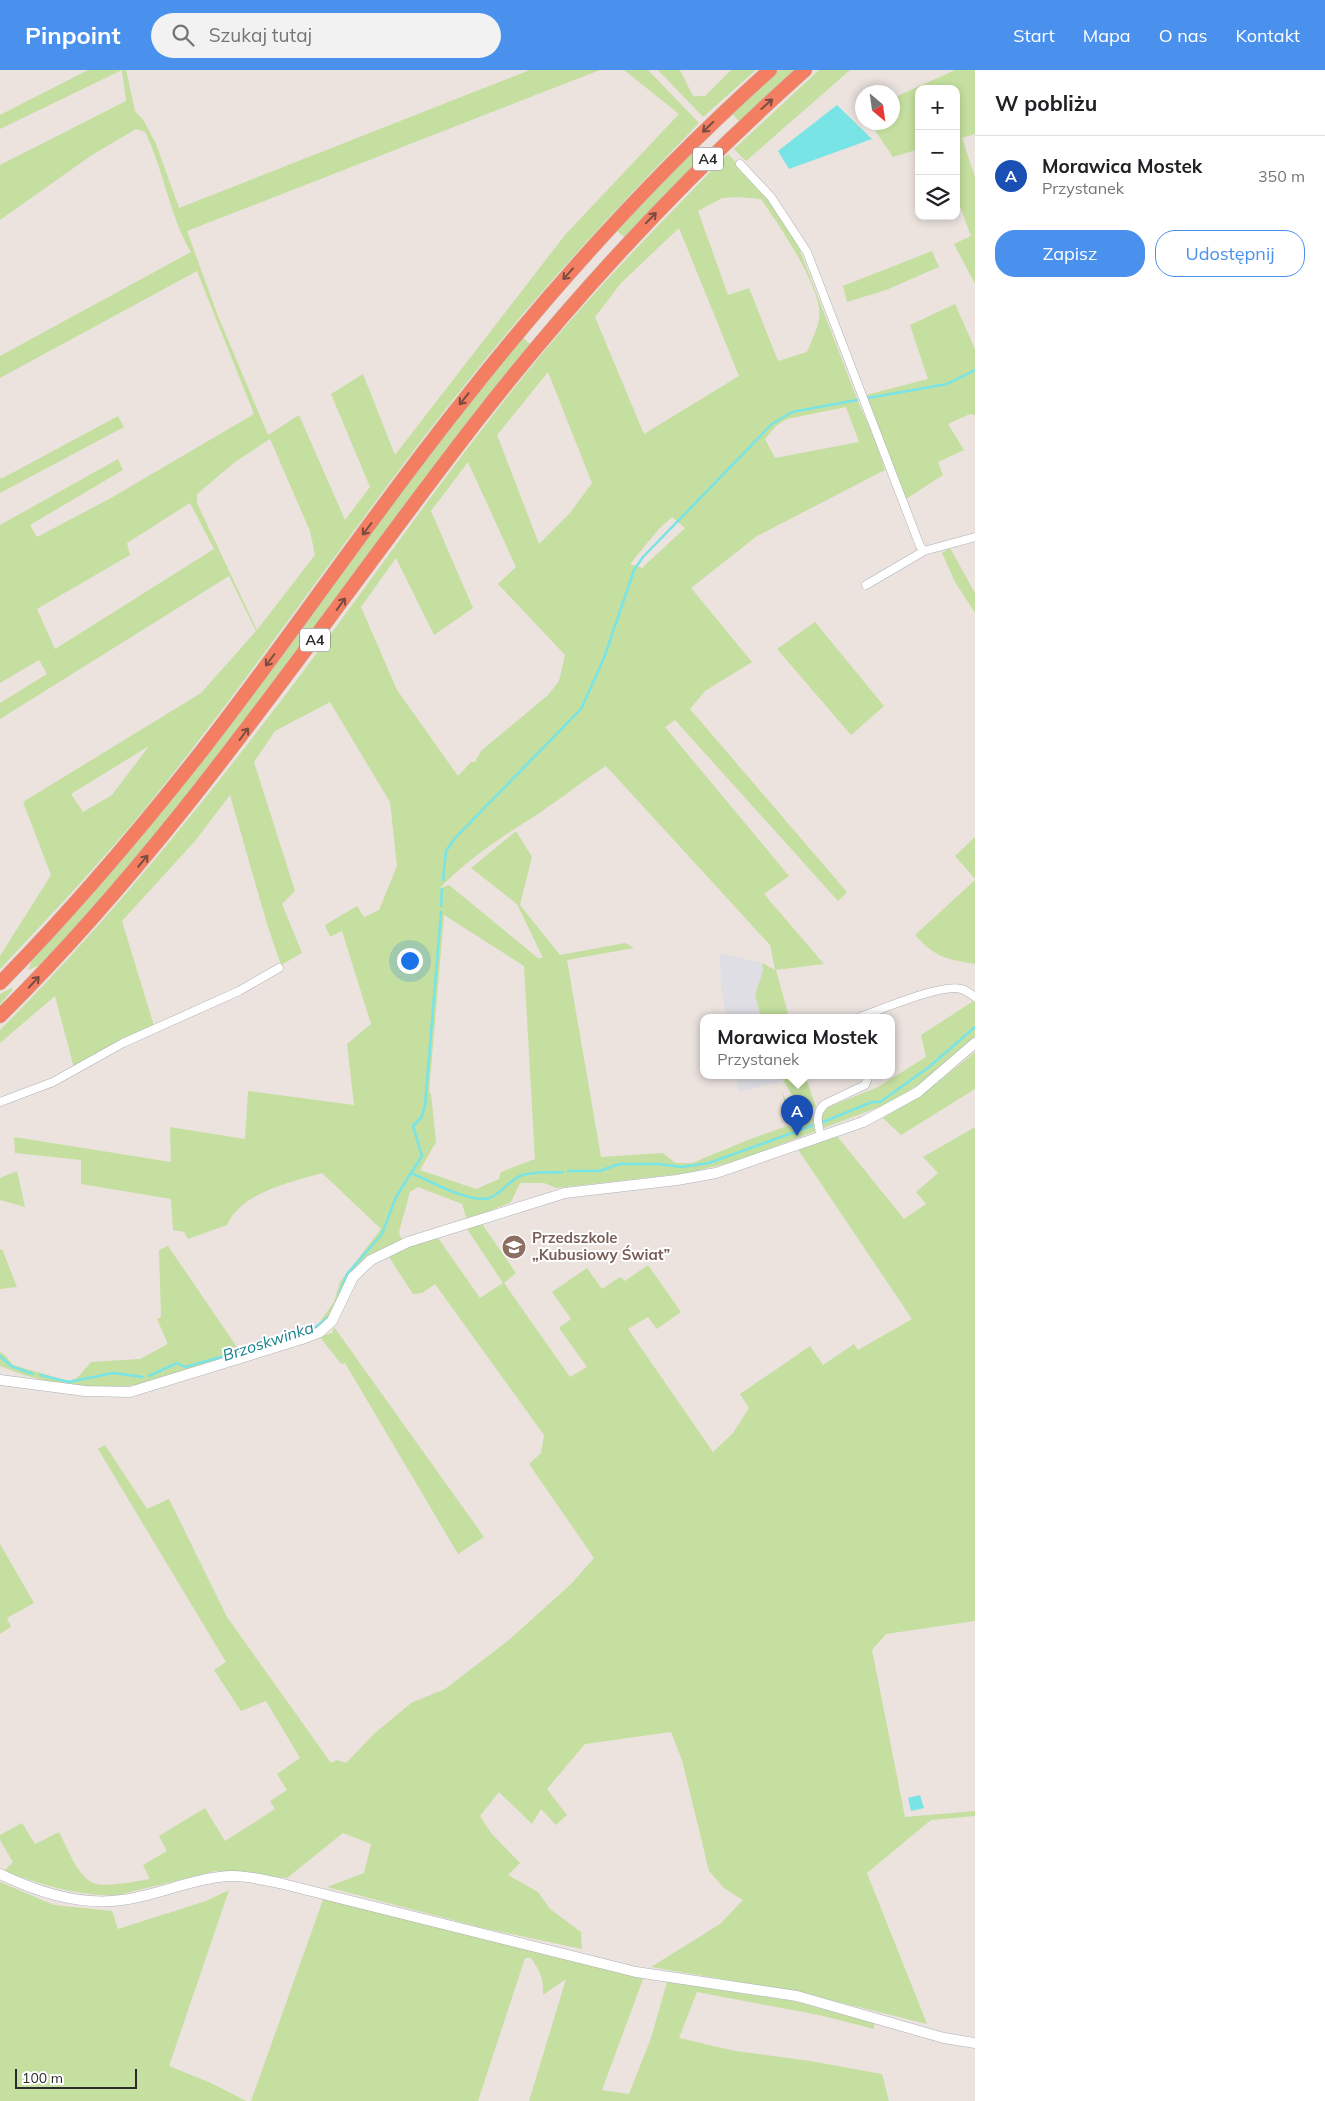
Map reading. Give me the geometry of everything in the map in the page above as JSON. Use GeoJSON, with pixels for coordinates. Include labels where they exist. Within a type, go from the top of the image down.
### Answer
{"type":"FeatureCollection","features":[{"type":"Feature","properties":{"kind":"highway","name":"A4"},"geometry":{"type":"LineString","coordinates":[[0,983],[78,900],[163,800],[458,407],[527,322],[600,238],[679,155],[770,70]]}},
{"type":"Feature","properties":{"kind":"highway","name":"A4"},"geometry":{"type":"LineString","coordinates":[[0,1016],[95,916],[177,820],[258,716],[478,420],[544,338],[618,254],[723,145],[805,70]]}},
{"type":"Feature","properties":{"kind":"street"},"geometry":{"type":"LineString","coordinates":[[740,164],[771,197],[807,252],[915,539],[924,551]]}},
{"type":"Feature","properties":{"kind":"street"},"geometry":{"type":"LineString","coordinates":[[866,585],[924,551],[975,537]]}},
{"type":"Feature","properties":{"kind":"street"},"geometry":{"type":"LineString","coordinates":[[0,1102],[61,1078],[123,1043],[239,991],[280,968]]}},
{"type":"Feature","properties":{"kind":"street"},"geometry":{"type":"LineString","coordinates":[[869,1014],[929,993],[952,988],[961,989],[975,997]]}},
{"type":"Feature","properties":{"kind":"street"},"geometry":{"type":"LineString","coordinates":[[0,1380],[108,1393],[130,1392],[320,1332],[332,1321],[352,1277],[371,1260],[408,1242],[564,1193],[678,1180],[716,1173],[820,1132],[863,1122],[918,1092],[975,1043]]}},
{"type":"Feature","properties":{"kind":"street"},"geometry":{"type":"LineString","coordinates":[[820,1132],[817,1118],[820,1109],[825,1104],[865,1085],[867,1079]]}},
{"type":"Feature","properties":{"kind":"street"},"geometry":{"type":"LineString","coordinates":[[0,1874],[57,1897],[92,1901],[122,1900],[220,1877],[245,1877],[289,1885],[636,1972],[797,1996],[944,2038],[975,2044]]}},
{"type":"Feature","properties":{"kind":"shaded area"},"geometry":{"type":"Polygon","coordinates":[[[720,953],[762,963],[763,971],[755,995],[760,1014],[726,1014],[721,987],[720,953]]]}},
{"type":"Feature","properties":{"kind":"shaded area"},"geometry":{"type":"Polygon","coordinates":[[[737,1079],[782,1079],[783,1081],[739,1092],[737,1079]]]}},
{"type":"Feature","properties":{"kind":"green space"},"geometry":{"type":"Polygon","coordinates":[[[88,70],[122,70],[0,129],[0,115],[88,70]]]}},
{"type":"Feature","properties":{"kind":"green space"},"geometry":{"type":"Polygon","coordinates":[[[122,70],[126,70],[135,111],[144,121],[156,144],[179,208],[530,70],[600,70],[187,231],[218,316],[268,435],[299,415],[345,520],[370,487],[331,394],[363,374],[395,455],[565,235],[679,114],[624,70],[648,70],[699,123],[588,240],[509,330],[398,471],[233,695],[148,805],[94,868],[0,969],[0,956],[51,875],[23,802],[201,693],[256,631],[229,576],[0,719],[0,703],[47,674],[39,660],[0,683],[0,525],[118,459],[123,470],[30,525],[37,537],[111,498],[254,414],[197,271],[0,378],[0,356],[191,252],[177,223],[152,147],[145,132],[136,129],[92,155],[0,220],[0,165],[126,101],[122,70]],[[270,439],[235,462],[197,494],[197,503],[257,630],[315,555],[310,531],[270,439]],[[190,503],[127,543],[130,555],[37,609],[55,649],[214,549],[190,503]],[[149,746],[71,794],[83,812],[112,795],[149,746]]]}},
{"type":"Feature","properties":{"kind":"green space"},"geometry":{"type":"Polygon","coordinates":[[[658,70],[680,70],[693,96],[705,96],[731,70],[756,70],[703,117],[658,70]]]}},
{"type":"Feature","properties":{"kind":"green space"},"geometry":{"type":"Polygon","coordinates":[[[779,70],[798,70],[740,122],[731,113],[779,70]]]}},
{"type":"Feature","properties":{"kind":"green space"},"geometry":{"type":"Polygon","coordinates":[[[819,70],[850,70],[746,161],[734,149],[819,70]]]}},
{"type":"Feature","properties":{"kind":"green space"},"geometry":{"type":"Polygon","coordinates":[[[955,70],[975,70],[975,134],[962,138],[975,177],[975,284],[954,244],[971,236],[960,207],[960,85],[922,85],[955,70]]]}},
{"type":"Feature","properties":{"kind":"green space"},"geometry":{"type":"Polygon","coordinates":[[[915,88],[915,150],[893,157],[875,130],[900,130],[900,95],[915,88]]]}},
{"type":"Feature","properties":{"kind":"green space"},"geometry":{"type":"Polygon","coordinates":[[[691,152],[699,160],[624,237],[615,229],[691,152]]]}},
{"type":"Feature","properties":{"kind":"green space"},"geometry":{"type":"Polygon","coordinates":[[[728,154],[770,199],[799,248],[859,404],[874,437],[885,470],[757,536],[691,588],[752,662],[705,691],[690,709],[847,892],[838,901],[675,720],[665,727],[789,876],[764,894],[824,964],[776,970],[788,1014],[760,1014],[755,995],[763,971],[762,963],[775,970],[770,945],[606,766],[482,851],[439,889],[449,885],[538,958],[543,958],[517,904],[471,868],[516,831],[532,857],[520,905],[560,955],[625,943],[634,948],[567,960],[601,1157],[663,1153],[675,1163],[692,1163],[790,1125],[790,1122],[821,1116],[826,1108],[878,1087],[891,1079],[895,1079],[895,1076],[926,1057],[921,1035],[975,1000],[975,1037],[922,1082],[892,1102],[740,1160],[688,1173],[556,1188],[544,1183],[520,1183],[511,1202],[467,1220],[462,1204],[418,1187],[410,1192],[399,1232],[402,1242],[370,1259],[323,1326],[319,1323],[334,1302],[340,1282],[381,1229],[322,1173],[296,1180],[255,1196],[234,1214],[227,1225],[188,1239],[184,1232],[173,1230],[171,1199],[81,1184],[81,1160],[15,1153],[14,1137],[171,1162],[170,1127],[245,1139],[248,1091],[354,1105],[347,1044],[371,1024],[342,931],[330,937],[325,925],[357,906],[364,917],[379,910],[397,866],[390,802],[330,702],[275,731],[254,762],[295,891],[282,904],[302,953],[281,965],[267,924],[230,795],[195,841],[122,921],[154,1026],[74,1068],[55,996],[0,1043],[0,1030],[79,947],[190,816],[296,681],[509,395],[563,329],[656,228],[728,154]],[[722,198],[698,211],[728,295],[749,288],[778,361],[807,352],[818,323],[819,306],[807,274],[761,199],[722,198]],[[679,228],[621,283],[595,317],[644,434],[739,376],[679,228]],[[548,372],[497,435],[539,544],[570,513],[592,483],[548,372]],[[846,407],[787,419],[776,426],[765,439],[775,458],[859,442],[846,407]],[[468,462],[431,511],[473,608],[434,635],[396,558],[361,607],[397,690],[458,776],[471,762],[475,762],[481,751],[548,695],[559,681],[565,655],[498,584],[516,567],[468,462]],[[672,517],[658,530],[630,564],[642,568],[685,528],[672,517]],[[444,915],[429,1092],[431,1094],[436,1142],[420,1170],[476,1189],[499,1179],[501,1172],[535,1159],[524,966],[444,915]]]}},
{"type":"Feature","properties":{"kind":"green space"},"geometry":{"type":"Polygon","coordinates":[[[932,251],[939,267],[886,290],[847,302],[843,286],[932,251]]]}},
{"type":"Feature","properties":{"kind":"green space"},"geometry":{"type":"Polygon","coordinates":[[[955,304],[975,349],[975,415],[970,414],[948,424],[964,450],[938,462],[943,475],[906,499],[866,395],[928,379],[910,325],[955,304]]]}},
{"type":"Feature","properties":{"kind":"green space"},"geometry":{"type":"Polygon","coordinates":[[[522,337],[531,345],[203,777],[125,874],[45,963],[28,970],[35,954],[522,337]]]}},
{"type":"Feature","properties":{"kind":"green space"},"geometry":{"type":"Polygon","coordinates":[[[118,416],[124,427],[0,493],[0,477],[1,479],[118,416]]]}},
{"type":"Feature","properties":{"kind":"green space"},"geometry":{"type":"Polygon","coordinates":[[[950,548],[975,593],[975,613],[955,582],[942,553],[950,548]]]}},
{"type":"Feature","properties":{"kind":"green space"},"geometry":{"type":"Polygon","coordinates":[[[815,622],[884,706],[851,735],[777,649],[815,622]]]}},
{"type":"Feature","properties":{"kind":"green space"},"geometry":{"type":"Polygon","coordinates":[[[975,837],[975,879],[955,856],[975,837]]]}},
{"type":"Feature","properties":{"kind":"green space"},"geometry":{"type":"Polygon","coordinates":[[[975,880],[975,964],[941,956],[915,935],[975,880]]]}},
{"type":"Feature","properties":{"kind":"green space"},"geometry":{"type":"Polygon","coordinates":[[[11,988],[13,989],[0,1005],[0,994],[11,988]]]}},
{"type":"Feature","properties":{"kind":"green space"},"geometry":{"type":"Polygon","coordinates":[[[975,1052],[975,1089],[901,1135],[883,1118],[926,1092],[975,1052]]]}},
{"type":"Feature","properties":{"kind":"green space"},"geometry":{"type":"Polygon","coordinates":[[[782,1079],[806,1079],[816,1107],[811,1110],[799,1107],[782,1079]]]}},
{"type":"Feature","properties":{"kind":"green space"},"geometry":{"type":"Polygon","coordinates":[[[781,1090],[789,1106],[798,1113],[789,1116],[781,1090]]]}},
{"type":"Feature","properties":{"kind":"green space"},"geometry":{"type":"Polygon","coordinates":[[[975,1127],[975,1621],[886,1634],[872,1650],[905,1817],[975,1811],[975,1816],[931,1820],[867,1873],[927,2024],[798,1992],[651,1967],[720,1924],[743,1900],[724,1888],[709,1871],[682,1760],[671,1732],[585,1744],[547,1789],[567,1815],[556,1825],[541,1809],[532,1824],[499,1792],[480,1816],[491,1833],[520,1863],[508,1875],[538,1892],[550,1909],[581,1932],[582,1949],[483,1928],[327,1887],[364,1873],[371,1844],[343,1833],[287,1878],[216,1871],[118,1895],[103,1895],[60,1889],[4,1871],[13,1862],[0,1840],[0,1835],[22,1823],[35,1844],[59,1832],[76,1866],[91,1882],[111,1885],[150,1879],[143,1865],[167,1851],[159,1836],[205,1808],[225,1841],[275,1809],[270,1801],[287,1790],[277,1774],[300,1758],[266,1701],[241,1711],[214,1670],[226,1662],[98,1449],[105,1445],[147,1509],[169,1499],[227,1617],[331,1763],[337,1760],[346,1763],[375,1733],[411,1703],[445,1689],[509,1640],[572,1583],[594,1558],[529,1464],[541,1453],[544,1435],[435,1284],[422,1293],[413,1294],[387,1254],[438,1238],[480,1298],[503,1283],[467,1229],[482,1224],[516,1273],[504,1283],[570,1377],[587,1367],[559,1328],[571,1319],[552,1292],[587,1268],[602,1289],[620,1277],[625,1281],[648,1265],[681,1312],[657,1329],[648,1317],[628,1329],[713,1452],[733,1433],[749,1408],[740,1394],[810,1346],[823,1365],[854,1344],[858,1350],[912,1319],[797,1148],[837,1136],[904,1219],[926,1204],[916,1192],[938,1173],[923,1157],[975,1127]]]}},
{"type":"Feature","properties":{"kind":"green space"},"geometry":{"type":"Polygon","coordinates":[[[17,1171],[25,1207],[0,1200],[0,1178],[17,1171]]]}},
{"type":"Feature","properties":{"kind":"green space"},"geometry":{"type":"Polygon","coordinates":[[[168,1246],[239,1350],[307,1332],[315,1326],[318,1330],[138,1385],[85,1386],[68,1384],[34,1378],[0,1366],[0,1352],[13,1365],[68,1381],[77,1378],[91,1362],[140,1359],[168,1344],[157,1319],[161,1317],[159,1250],[168,1246]]]}},
{"type":"Feature","properties":{"kind":"green space"},"geometry":{"type":"Polygon","coordinates":[[[2,1249],[17,1287],[0,1289],[0,1250],[2,1249]]]}},
{"type":"Feature","properties":{"kind":"green space"},"geometry":{"type":"Polygon","coordinates":[[[334,1327],[484,1537],[458,1554],[345,1363],[341,1364],[320,1337],[332,1333],[334,1327]]]}},
{"type":"Feature","properties":{"kind":"green space"},"geometry":{"type":"Polygon","coordinates":[[[0,1544],[34,1603],[7,1618],[11,1627],[0,1634],[0,1544]]]}},
{"type":"Feature","properties":{"kind":"green space"},"geometry":{"type":"Polygon","coordinates":[[[0,1882],[54,1905],[112,1911],[118,1929],[206,1901],[229,1890],[169,2066],[211,2083],[246,2101],[0,2101],[0,1882]]]}},
{"type":"Feature","properties":{"kind":"green space"},"geometry":{"type":"Polygon","coordinates":[[[324,1897],[643,1979],[602,2090],[629,2094],[651,2038],[667,1982],[793,2001],[874,2023],[874,2029],[819,2015],[697,1992],[679,2038],[735,2051],[810,2061],[882,2074],[889,2101],[529,2101],[566,1979],[543,1995],[543,1984],[539,1971],[531,1958],[525,1958],[478,2101],[251,2101],[324,1897]]]}},
{"type":"Feature","properties":{"kind":"water"},"geometry":{"type":"Polygon","coordinates":[[[837,105],[855,122],[855,130],[863,130],[872,139],[789,169],[778,151],[837,105]]]}},
{"type":"Feature","properties":{"kind":"water"},"geometry":{"type":"Polygon","coordinates":[[[920,1795],[924,1808],[911,1811],[908,1798],[920,1795]]]}},
{"type":"Feature","properties":{"kind":"waterway"},"geometry":{"type":"LineString","coordinates":[[868,398],[947,384],[975,370]]}},
{"type":"Feature","properties":{"kind":"waterway"},"geometry":{"type":"LineString","coordinates":[[443,880],[446,851],[455,838],[581,709],[604,658],[634,570],[643,557],[772,424],[792,412],[857,400]]}},
{"type":"Feature","properties":{"kind":"waterway"},"geometry":{"type":"LineString","coordinates":[[441,906],[442,889]]}},
{"type":"Feature","properties":{"kind":"waterway"},"geometry":{"type":"LineString","coordinates":[[411,1173],[422,1156],[413,1126],[421,1118],[425,1106],[441,912]]}},
{"type":"Feature","properties":{"kind":"waterway","name":"Brzoskwinka"},"geometry":{"type":"LineString","coordinates":[[568,1171],[600,1171],[619,1164],[658,1164],[682,1167],[709,1163],[872,1102],[880,1102],[929,1067],[975,1027]]}},
{"type":"Feature","properties":{"kind":"waterway","name":"Brzoskwinka"},"geometry":{"type":"LineString","coordinates":[[338,1298],[347,1274],[382,1234],[396,1197],[411,1173],[454,1192],[472,1198],[487,1199],[525,1174],[563,1172]]}},
{"type":"Feature","properties":{"kind":"waterway","name":"Brzoskwinka"},"geometry":{"type":"LineString","coordinates":[[312,1330],[330,1316]]}},
{"type":"Feature","properties":{"kind":"waterway","name":"Brzoskwinka"},"geometry":{"type":"LineString","coordinates":[[149,1376],[177,1363],[185,1367],[288,1338]]}},
{"type":"Feature","properties":{"kind":"waterway","name":"Brzoskwinka"},"geometry":{"type":"LineString","coordinates":[[0,1356],[11,1366],[33,1374]]}},
{"type":"Feature","properties":{"kind":"waterway","name":"Brzoskwinka"},"geometry":{"type":"LineString","coordinates":[[40,1375],[69,1382],[113,1373],[143,1377]]}},
{"type":"Feature","properties":{"kind":"place","name":"Morawica Mostek"},"geometry":{"type":"Point","coordinates":[797,1136]}},
{"type":"Feature","properties":{"kind":"place","name":"Przedszkole „Kubusiowy Świat”"},"geometry":{"type":"Point","coordinates":[514,1247]}}]}
